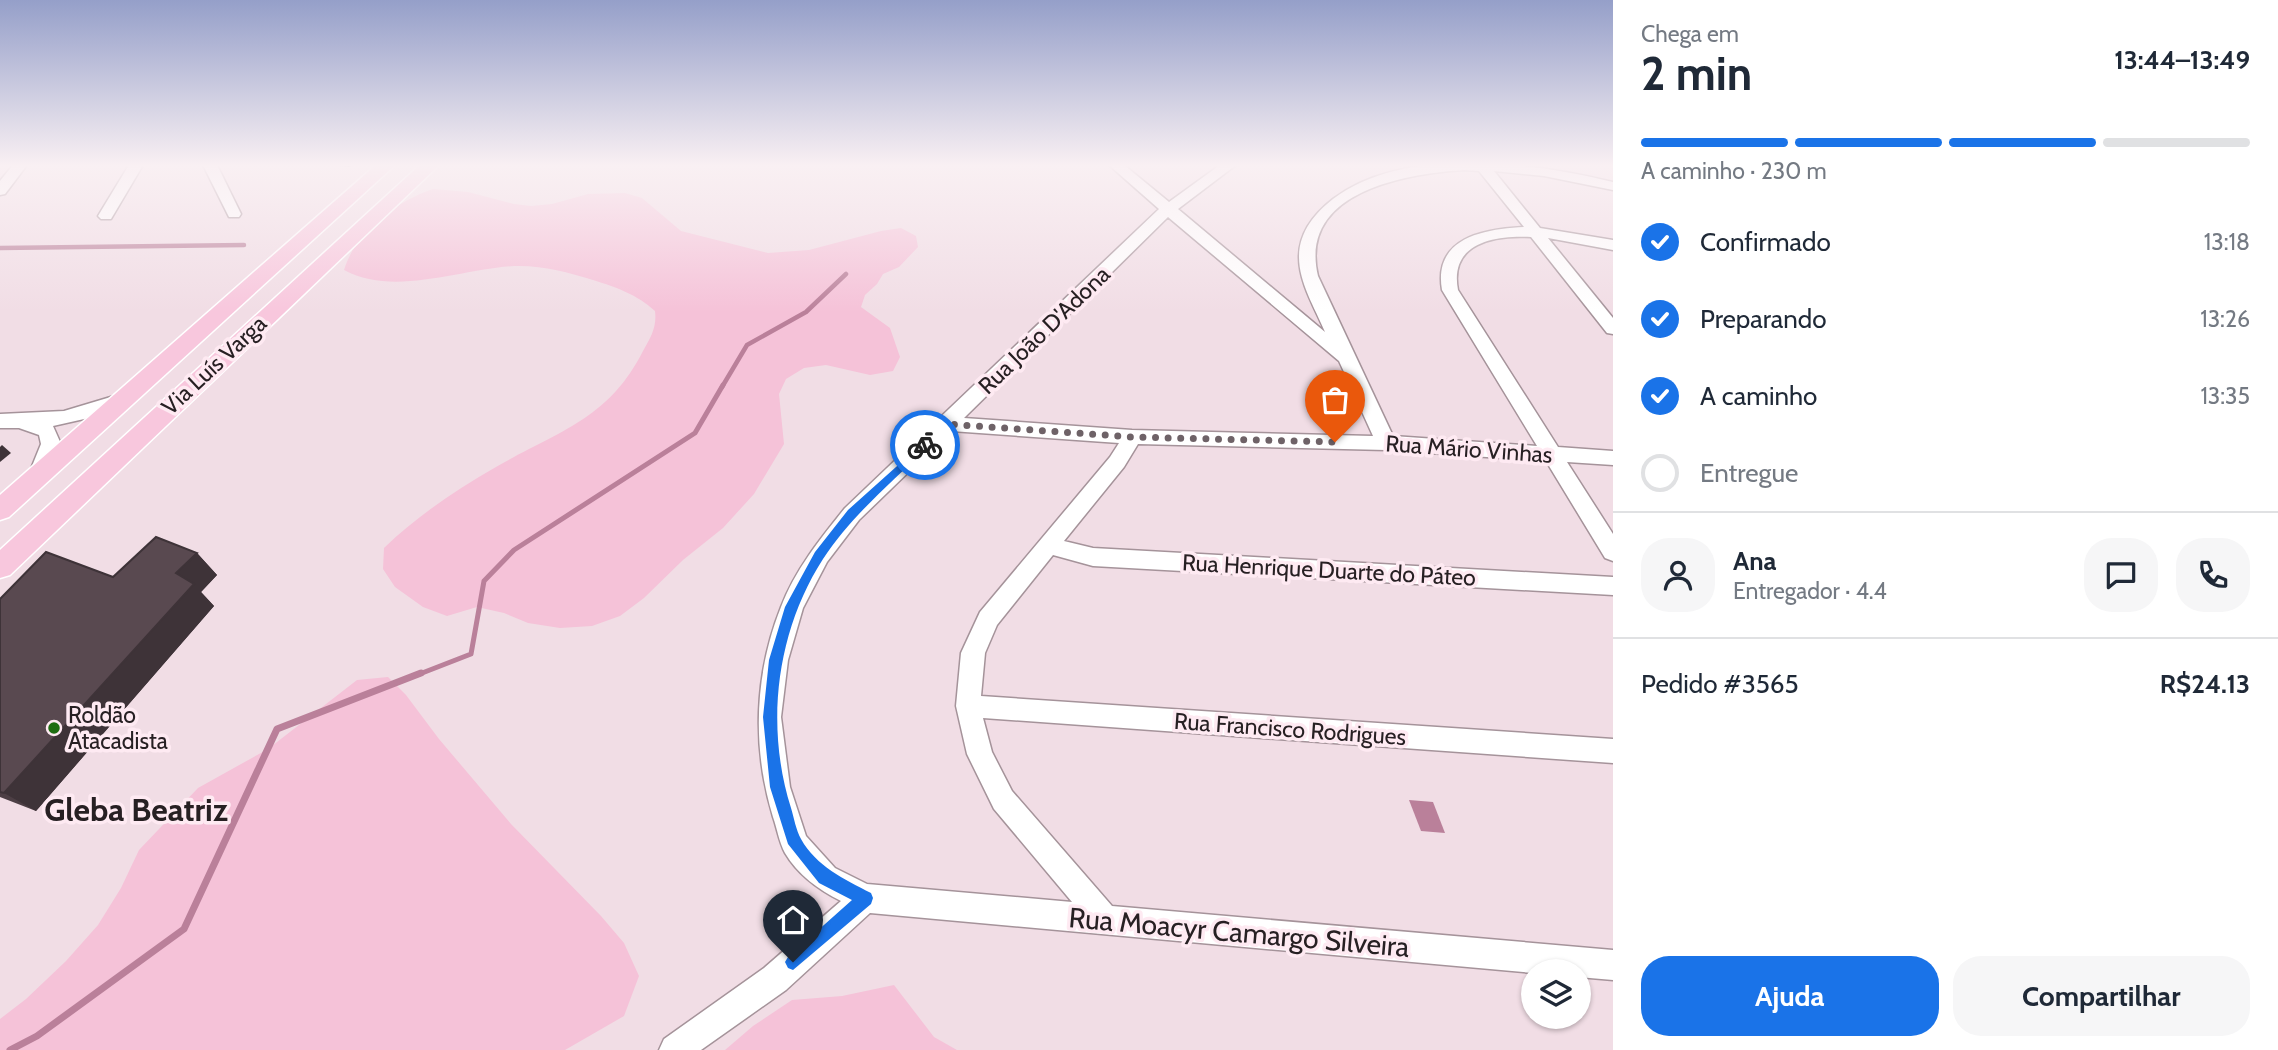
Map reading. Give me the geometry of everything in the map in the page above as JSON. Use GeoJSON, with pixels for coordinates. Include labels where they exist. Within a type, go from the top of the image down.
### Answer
{"type":"FeatureCollection","features":[{"type":"Feature","properties":{"kind":"main road","name":"Via Luís Varga"},"geometry":{"type":"LineString","coordinates":[[0,510],[331,214]]}},
{"type":"Feature","properties":{"kind":"main road","name":"Via Luís Varga"},"geometry":{"type":"LineString","coordinates":[[0,567],[377,214]]}},
{"type":"Feature","properties":{"kind":"main road"},"geometry":{"type":"LineString","coordinates":[[146,429],[146,422],[152,414],[218,351],[217,346],[208,341],[182,348]]}},
{"type":"Feature","properties":{"kind":"street","name":"Rua João D'Adona"},"geometry":{"type":"LineString","coordinates":[[865,898],[825,878],[795,844],[777,787],[771,728],[776,660],[792,607],[819,556],[852,513],[1163,214]]}},
{"type":"Feature","properties":{"kind":"street"},"geometry":{"type":"LineString","coordinates":[[1172,214],[1347,360]]}},
{"type":"Feature","properties":{"kind":"street"},"geometry":{"type":"LineString","coordinates":[[1324,214],[1317,221],[1308,243],[1308,268],[1319,300],[1386,443]]}},
{"type":"Feature","properties":{"kind":"street"},"geometry":{"type":"LineString","coordinates":[[1522,214],[1613,329]]}},
{"type":"Feature","properties":{"kind":"street"},"geometry":{"type":"LineString","coordinates":[[1613,245],[1574,235],[1536,231],[1503,233],[1474,241],[1458,252],[1448,269],[1450,290],[1550,455],[1613,552]]}},
{"type":"Feature","properties":{"kind":"street"},"geometry":{"type":"LineString","coordinates":[[0,421],[60,420],[86,414],[125,398]]}},
{"type":"Feature","properties":{"kind":"street"},"geometry":{"type":"LineString","coordinates":[[23,422],[47,431],[51,444],[38,476]]}},
{"type":"Feature","properties":{"kind":"street","name":"Rua Mário Vinhas"},"geometry":{"type":"LineString","coordinates":[[947,424],[1132,437],[1386,443],[1613,458]]}},
{"type":"Feature","properties":{"kind":"street"},"geometry":{"type":"LineString","coordinates":[[1106,921],[1003,800],[980,754],[968,706],[973,653],[988,619],[1117,461],[1132,437]]}},
{"type":"Feature","properties":{"kind":"street","name":"Rua Henrique Duarte do Páteo"},"geometry":{"type":"LineString","coordinates":[[1047,545],[1093,557],[1613,586]]}},
{"type":"Feature","properties":{"kind":"street","name":"Rua Francisco Rodrigues"},"geometry":{"type":"LineString","coordinates":[[968,706],[1613,751]]}},
{"type":"Feature","properties":{"kind":"street"},"geometry":{"type":"LineString","coordinates":[[675,1050],[775,979],[865,898]]}},
{"type":"Feature","properties":{"kind":"street","name":"Rua Moacyr Camargo Silveira"},"geometry":{"type":"LineString","coordinates":[[865,898],[1613,965]]}},
{"type":"Feature","properties":{"kind":"shaded area"},"geometry":{"type":"Polygon","coordinates":[[[386,214],[661,214],[681,231],[768,253],[809,250],[901,228],[916,236],[918,247],[899,267],[883,274],[865,295],[861,307],[890,328],[900,357],[893,371],[870,375],[826,365],[804,368],[786,379],[779,394],[784,444],[754,494],[723,528],[620,616],[592,626],[560,628],[528,623],[504,613],[477,607],[447,616],[423,607],[395,587],[383,569],[384,548],[423,514],[452,494],[561,433],[597,409],[629,374],[651,336],[655,311],[641,300],[611,286],[544,268],[514,266],[406,281],[363,278],[344,270],[358,243],[386,214]]]}},
{"type":"Feature","properties":{"kind":"shaded area"},"geometry":{"type":"Polygon","coordinates":[[[388,677],[406,695],[439,739],[511,824],[624,943],[639,976],[624,1016],[565,1050],[0,1050],[0,1019],[26,999],[66,961],[98,925],[121,888],[139,850],[198,788],[268,749],[357,680],[388,677]]]}},
{"type":"Feature","properties":{"kind":"shaded area"},"geometry":{"type":"Polygon","coordinates":[[[1409,800],[1433,802],[1445,833],[1421,831],[1409,800]]]}},
{"type":"Feature","properties":{"kind":"shaded area"},"geometry":{"type":"Polygon","coordinates":[[[894,985],[934,1037],[957,1050],[725,1050],[753,1026],[792,1000],[842,996],[894,985]]]}},
{"type":"Feature","properties":{"kind":"building","name":"Roldão Atacadista"},"geometry":{"type":"Polygon","coordinates":[[[156,537],[197,553],[176,573],[194,584],[4,793],[0,792],[0,599],[46,552],[113,577],[156,537]]]}},
{"type":"Feature","properties":{"kind":"waterway"},"geometry":{"type":"LineString","coordinates":[[0,248],[244,245]]}},
{"type":"Feature","properties":{"kind":"waterway"},"geometry":{"type":"LineString","coordinates":[[722,387],[747,345],[806,312],[846,274]]}},
{"type":"Feature","properties":{"kind":"waterway"},"geometry":{"type":"LineString","coordinates":[[417,675],[471,654],[484,581],[514,550],[695,433],[723,385]]}},
{"type":"Feature","properties":{"kind":"waterway"},"geometry":{"type":"LineString","coordinates":[[10,1050],[37,1036],[184,929],[277,729],[421,673]]}},
{"type":"Feature","properties":{"kind":"way so far"},"geometry":{"type":"LineString","coordinates":[[925,445],[947,424],[1132,437],[1335,442]]}},
{"type":"Feature","properties":{"kind":"place","name":"Roldão Atacadista"},"geometry":{"type":"Point","coordinates":[54,728]}},
{"type":"Feature","properties":{"kind":"district","name":"Gleba Beatriz"},"geometry":{"type":"Point","coordinates":[136,810]}},
{"type":"Feature","properties":{"kind":"route"},"geometry":{"type":"LineString","coordinates":[[793,962],[865,898],[825,878],[795,844],[777,787],[769,717],[776,660],[792,607],[819,556],[852,513],[925,445]]}}]}
